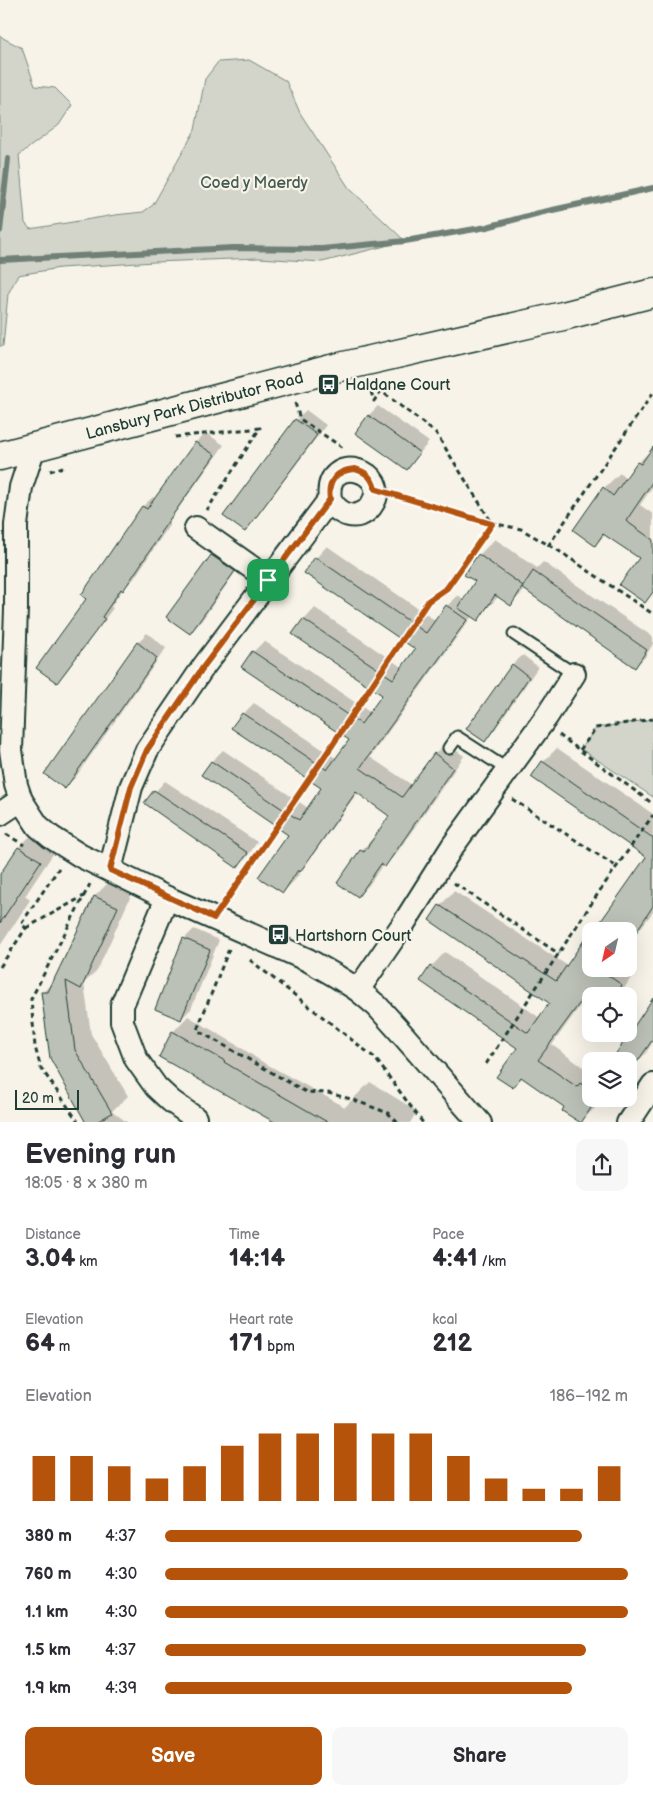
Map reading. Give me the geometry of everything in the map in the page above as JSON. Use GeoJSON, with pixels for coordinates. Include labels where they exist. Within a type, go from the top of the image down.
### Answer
{"type":"FeatureCollection","features":[{"type":"Feature","properties":{"kind":"street","name":"Lansbury Park Distributor Road"},"geometry":{"type":"LineString","coordinates":[[0,456],[362,362],[563,316],[653,293]]}},
{"type":"Feature","properties":{"kind":"street"},"geometry":{"type":"LineString","coordinates":[[34,447],[21,486],[18,507],[16,540],[17,590],[10,750],[12,769],[21,800],[38,826],[73,852],[167,898],[308,960],[358,990],[377,1006],[480,1122]]}},
{"type":"Feature","properties":{"kind":"street"},"geometry":{"type":"LineString","coordinates":[[355,469],[368,475],[373,481],[375,489],[373,504],[361,514],[354,516],[346,515],[339,511],[330,499],[330,484],[340,472],[347,470],[355,469]]}},
{"type":"Feature","properties":{"kind":"street"},"geometry":{"type":"LineString","coordinates":[[110,870],[131,787],[147,750],[204,666],[330,499]]}},
{"type":"Feature","properties":{"kind":"street"},"geometry":{"type":"LineString","coordinates":[[196,528],[268,580]]}},
{"type":"Feature","properties":{"kind":"street"},"geometry":{"type":"LineString","coordinates":[[0,565],[17,590]]}},
{"type":"Feature","properties":{"kind":"street"},"geometry":{"type":"LineString","coordinates":[[358,990],[404,923],[452,847],[512,780],[547,716],[574,674]]}},
{"type":"Feature","properties":{"kind":"street"},"geometry":{"type":"LineString","coordinates":[[0,814],[21,800]]}},
{"type":"Feature","properties":{"kind":"street"},"geometry":{"type":"LineString","coordinates":[[167,898],[122,1005],[122,1022],[136,1059],[156,1087],[197,1121]]}},
{"type":"Feature","properties":{"kind":"street"},"geometry":{"type":"LineString","coordinates":[[628,1122],[653,1085]]}},
{"type":"Feature","properties":{"kind":"lane"},"geometry":{"type":"LineString","coordinates":[[514,634],[574,674]]}},
{"type":"Feature","properties":{"kind":"lane"},"geometry":{"type":"LineString","coordinates":[[449,748],[457,737],[512,780]]}},
{"type":"Feature","properties":{"kind":"path"},"geometry":{"type":"LineString","coordinates":[[362,362],[374,401],[381,391],[436,433],[492,524]]}},
{"type":"Feature","properties":{"kind":"path"},"geometry":{"type":"LineString","coordinates":[[548,546],[653,393]]}},
{"type":"Feature","properties":{"kind":"path"},"geometry":{"type":"LineString","coordinates":[[294,401],[300,419],[347,451],[347,470]]}},
{"type":"Feature","properties":{"kind":"path"},"geometry":{"type":"LineString","coordinates":[[169,438],[260,428],[196,528]]}},
{"type":"Feature","properties":{"kind":"path"},"geometry":{"type":"LineString","coordinates":[[375,489],[492,524],[521,529],[559,551],[653,614]]}},
{"type":"Feature","properties":{"kind":"path"},"geometry":{"type":"LineString","coordinates":[[214,918],[428,601],[447,588],[492,524]]}},
{"type":"Feature","properties":{"kind":"path"},"geometry":{"type":"LineString","coordinates":[[580,750],[596,728],[653,719]]}},
{"type":"Feature","properties":{"kind":"path"},"geometry":{"type":"LineString","coordinates":[[553,731],[653,804]]}},
{"type":"Feature","properties":{"kind":"path"},"geometry":{"type":"LineString","coordinates":[[506,806],[511,799],[512,780]]}},
{"type":"Feature","properties":{"kind":"path"},"geometry":{"type":"LineString","coordinates":[[511,799],[617,867]]}},
{"type":"Feature","properties":{"kind":"path"},"geometry":{"type":"LineString","coordinates":[[486,1064],[653,815]]}},
{"type":"Feature","properties":{"kind":"path"},"geometry":{"type":"LineString","coordinates":[[0,830],[28,848]]}},
{"type":"Feature","properties":{"kind":"path"},"geometry":{"type":"LineString","coordinates":[[51,863],[67,872]]}},
{"type":"Feature","properties":{"kind":"path"},"geometry":{"type":"LineString","coordinates":[[26,928],[22,924],[59,868]]}},
{"type":"Feature","properties":{"kind":"path"},"geometry":{"type":"LineString","coordinates":[[436,871],[559,954]]}},
{"type":"Feature","properties":{"kind":"path"},"geometry":{"type":"LineString","coordinates":[[79,1122],[41,1068],[35,1047],[31,999],[85,896],[90,884],[83,880]]}},
{"type":"Feature","properties":{"kind":"path"},"geometry":{"type":"LineString","coordinates":[[0,967],[26,928],[85,896]]}},
{"type":"Feature","properties":{"kind":"path"},"geometry":{"type":"LineString","coordinates":[[236,952],[229,948],[197,1030],[306,1092],[328,1093],[352,1099],[388,1113],[398,1122]]}},
{"type":"Feature","properties":{"kind":"path"},"geometry":{"type":"LineString","coordinates":[[243,955],[375,1058],[423,1122]]}},
{"type":"Feature","properties":{"kind":"green space","name":"Coed y Maerdy"},"geometry":{"type":"Polygon","coordinates":[[[0,35],[22,48],[35,86],[55,88],[72,105],[59,125],[19,155],[25,223],[30,229],[143,212],[153,205],[195,130],[205,79],[218,62],[249,60],[286,81],[300,113],[349,188],[405,241],[322,262],[259,258],[154,262],[60,268],[18,275],[8,294],[3,346],[0,346],[0,35]]]}},
{"type":"Feature","properties":{"kind":"green space"},"geometry":{"type":"Polygon","coordinates":[[[653,719],[653,797],[581,749],[596,728],[653,719]]]}},
{"type":"Feature","properties":{"kind":"building"},"geometry":{"type":"Polygon","coordinates":[[[368,415],[420,453],[407,470],[355,433],[368,415]]]}},
{"type":"Feature","properties":{"kind":"building"},"geometry":{"type":"Polygon","coordinates":[[[295,419],[317,435],[245,532],[223,516],[295,419]]]}},
{"type":"Feature","properties":{"kind":"building"},"geometry":{"type":"Polygon","coordinates":[[[195,442],[215,455],[160,533],[123,591],[121,589],[102,617],[105,619],[57,683],[36,668],[86,599],[81,595],[142,506],[147,509],[195,442]]]}},
{"type":"Feature","properties":{"kind":"building"},"geometry":{"type":"Polygon","coordinates":[[[653,447],[653,481],[626,521],[653,540],[653,592],[645,603],[619,585],[639,558],[603,534],[595,546],[573,530],[603,487],[613,496],[637,462],[641,464],[653,447]]]}},
{"type":"Feature","properties":{"kind":"building"},"geometry":{"type":"Polygon","coordinates":[[[478,554],[523,586],[511,606],[495,595],[478,621],[458,608],[475,581],[464,575],[478,554]]]}},
{"type":"Feature","properties":{"kind":"building"},"geometry":{"type":"Polygon","coordinates":[[[211,555],[235,571],[190,634],[166,617],[211,555]]]}},
{"type":"Feature","properties":{"kind":"building"},"geometry":{"type":"Polygon","coordinates":[[[315,557],[426,633],[446,605],[467,620],[360,768],[402,797],[434,753],[453,768],[385,867],[381,864],[358,897],[337,883],[360,850],[364,852],[389,816],[356,792],[283,893],[258,877],[288,835],[201,775],[211,761],[299,820],[321,788],[231,728],[242,713],[327,770],[349,740],[241,667],[252,651],[361,724],[382,695],[292,634],[303,619],[393,679],[415,649],[304,573],[315,557]]]}},
{"type":"Feature","properties":{"kind":"building"},"geometry":{"type":"Polygon","coordinates":[[[533,571],[647,650],[635,668],[522,588],[533,571]]]}},
{"type":"Feature","properties":{"kind":"building"},"geometry":{"type":"Polygon","coordinates":[[[137,642],[157,658],[65,789],[44,774],[137,642]]]}},
{"type":"Feature","properties":{"kind":"building"},"geometry":{"type":"Polygon","coordinates":[[[512,664],[529,677],[485,742],[466,729],[512,664]]]}},
{"type":"Feature","properties":{"kind":"building"},"geometry":{"type":"Polygon","coordinates":[[[542,761],[653,838],[653,906],[638,929],[638,922],[600,922],[646,857],[531,777],[542,761]]]}},
{"type":"Feature","properties":{"kind":"building"},"geometry":{"type":"Polygon","coordinates":[[[154,790],[248,853],[237,868],[144,803],[154,790]]]}},
{"type":"Feature","properties":{"kind":"building"},"geometry":{"type":"Polygon","coordinates":[[[18,847],[41,861],[0,923],[0,874],[18,847]]]}},
{"type":"Feature","properties":{"kind":"building"},"geometry":{"type":"Polygon","coordinates":[[[94,896],[118,907],[81,989],[66,981],[75,1050],[112,1113],[97,1122],[85,1122],[50,1058],[41,992],[48,992],[94,896]]]}},
{"type":"Feature","properties":{"kind":"building"},"geometry":{"type":"Polygon","coordinates":[[[439,905],[556,981],[582,943],[582,978],[612,978],[622,985],[621,987],[582,987],[582,1000],[538,1060],[577,1087],[580,1083],[582,1084],[582,1107],[591,1108],[582,1122],[562,1111],[564,1107],[521,1077],[513,1088],[496,1077],[517,1048],[420,981],[430,966],[528,1033],[549,1003],[429,920],[439,905]]]}},
{"type":"Feature","properties":{"kind":"building"},"geometry":{"type":"Polygon","coordinates":[[[183,938],[210,950],[181,1020],[155,1009],[183,938]]]}},
{"type":"Feature","properties":{"kind":"building"},"geometry":{"type":"Polygon","coordinates":[[[653,998],[653,1039],[637,1062],[637,1052],[617,1052],[624,1042],[637,1042],[637,1022],[653,998]]]}},
{"type":"Feature","properties":{"kind":"building"},"geometry":{"type":"Polygon","coordinates":[[[172,1031],[327,1122],[274,1122],[159,1057],[172,1031]]]}},
{"type":"Feature","properties":{"kind":"waterway"},"geometry":{"type":"LineString","coordinates":[[0,231],[8,159]]}},
{"type":"Feature","properties":{"kind":"waterway"},"geometry":{"type":"LineString","coordinates":[[0,260],[233,248],[322,249],[405,241],[487,227],[539,213],[653,188]]}},
{"type":"Feature","properties":{"kind":"place","name":"Haldane Court"},"geometry":{"type":"Point","coordinates":[329,384]}},
{"type":"Feature","properties":{"kind":"place","name":"Hartshorn Court"},"geometry":{"type":"Point","coordinates":[279,935]}},
{"type":"Feature","properties":{"kind":"route"},"geometry":{"type":"LineString","coordinates":[[355,469],[368,475],[373,481],[375,489],[492,524],[447,588],[428,601],[214,918],[167,898],[110,870],[131,787],[147,750],[204,666],[268,580],[330,499],[330,484],[334,477],[340,472],[347,470],[355,469]]}}]}
